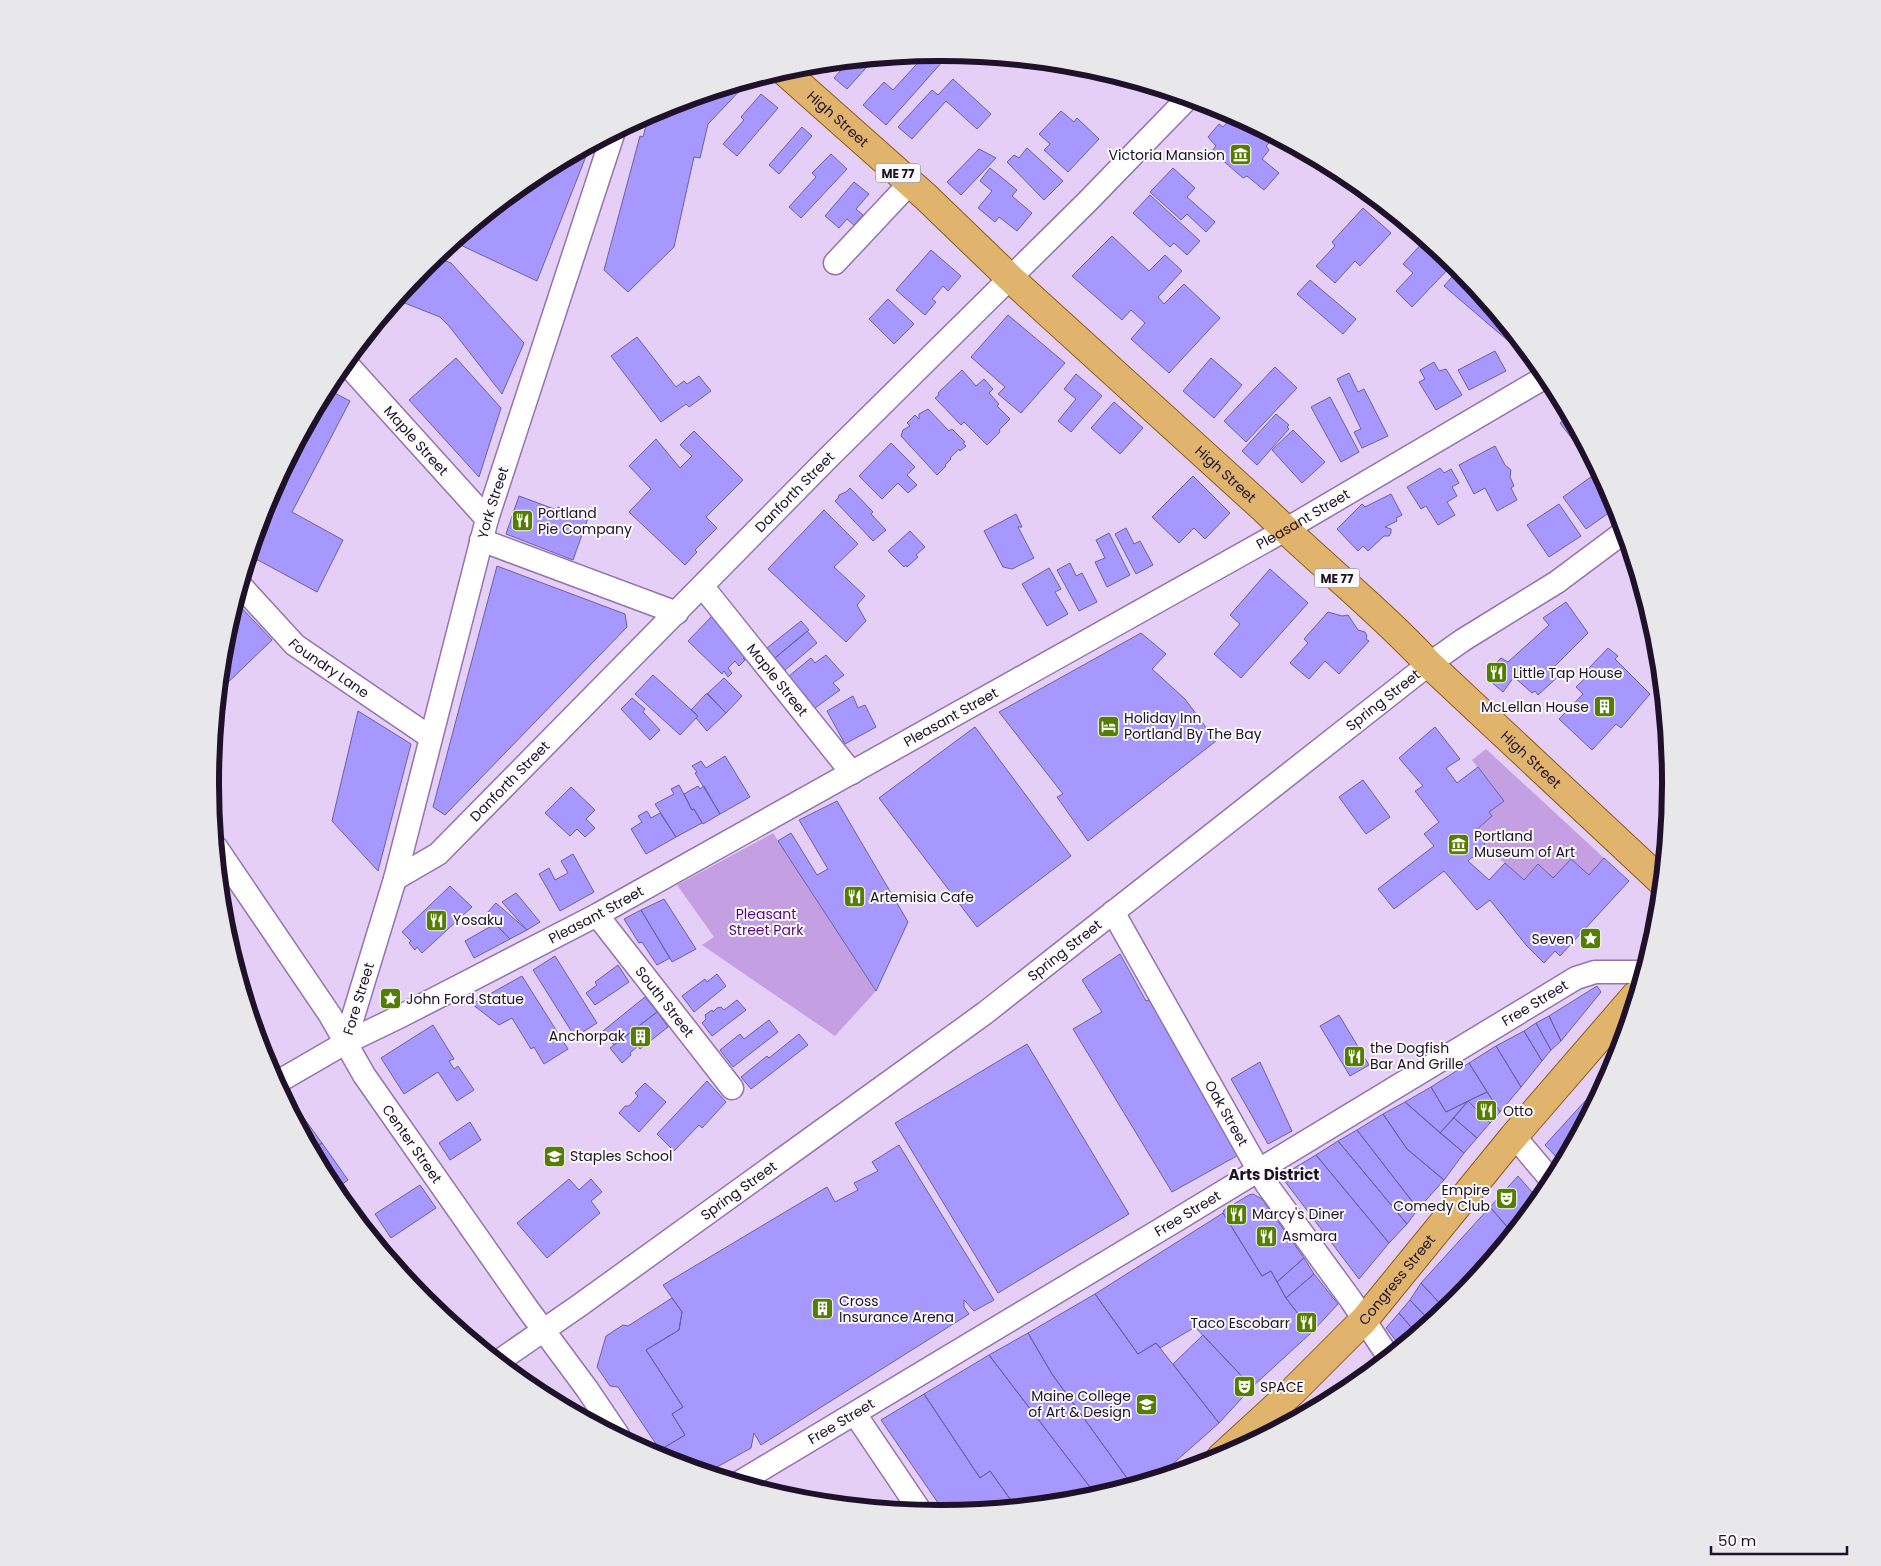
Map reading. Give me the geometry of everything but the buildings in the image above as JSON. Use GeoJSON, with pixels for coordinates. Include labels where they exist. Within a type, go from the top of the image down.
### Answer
{"type":"FeatureCollection","features":[{"type":"Feature","properties":{"kind":"main road","name":"High Street"},"geometry":{"type":"LineString","coordinates":[[791,77],[910,183],[1010,278],[1401,634],[1429,664],[1656,876]]}},
{"type":"Feature","properties":{"kind":"main road","name":"Congress Street"},"geometry":{"type":"LineString","coordinates":[[1241,1439],[1292,1392],[1364,1320],[1514,1136],[1627,1007]]}},
{"type":"Feature","properties":{"kind":"street","name":"Danforth Street"},"geometry":{"type":"LineString","coordinates":[[395,879],[438,854],[1182,104]]}},
{"type":"Feature","properties":{"kind":"street","name":"York Street"},"geometry":{"type":"LineString","coordinates":[[395,879],[484,529],[611,142]]}},
{"type":"Feature","properties":{"kind":"street"},"geometry":{"type":"LineString","coordinates":[[835,263],[910,183]]}},
{"type":"Feature","properties":{"kind":"street","name":"Maple Street"},"geometry":{"type":"LineString","coordinates":[[350,368],[484,529],[677,613]]}},
{"type":"Feature","properties":{"kind":"street","name":"Pleasant Street"},"geometry":{"type":"LineString","coordinates":[[346,1043],[597,915],[1285,530],[1540,380]]}},
{"type":"Feature","properties":{"kind":"street","name":"Spring Street"},"geometry":{"type":"LineString","coordinates":[[504,1358],[985,1013],[1429,664],[1463,640],[1558,582],[1618,536]]}},
{"type":"Feature","properties":{"kind":"street","name":"Maple Street"},"geometry":{"type":"LineString","coordinates":[[703,586],[852,772]]}},
{"type":"Feature","properties":{"kind":"street","name":"Foundry Lane"},"geometry":{"type":"LineString","coordinates":[[245,590],[295,644],[430,737]]}},
{"type":"Feature","properties":{"kind":"street","name":"Center Street"},"geometry":{"type":"LineString","coordinates":[[223,857],[330,1015],[364,1075],[543,1331],[587,1389],[611,1425]]}},
{"type":"Feature","properties":{"kind":"street","name":"Fore Street"},"geometry":{"type":"LineString","coordinates":[[283,1078],[346,1043],[395,879]]}},
{"type":"Feature","properties":{"kind":"street","name":"Oak Street"},"geometry":{"type":"LineString","coordinates":[[1113,912],[1267,1185],[1385,1352]]}},
{"type":"Feature","properties":{"kind":"street","name":"South Street"},"geometry":{"type":"LineString","coordinates":[[597,915],[732,1088]]}},
{"type":"Feature","properties":{"kind":"street","name":"Free Street"},"geometry":{"type":"LineString","coordinates":[[747,1478],[1576,978],[1595,972],[1637,972]]}},
{"type":"Feature","properties":{"kind":"street"},"geometry":{"type":"LineString","coordinates":[[1514,1136],[1547,1175]]}},
{"type":"Feature","properties":{"kind":"street"},"geometry":{"type":"LineString","coordinates":[[855,1414],[916,1504]]}},
{"type":"Feature","properties":{"kind":"green space"},"geometry":{"type":"Polygon","coordinates":[[[1486,749],[1604,858],[1589,875],[1553,878],[1538,864],[1524,880],[1485,846],[1483,837],[1474,832],[1492,816],[1489,812],[1504,801],[1472,760],[1486,749]]]}},
{"type":"Feature","properties":{"kind":"green space","name":"Pleasant Street Park"},"geometry":{"type":"Polygon","coordinates":[[[773,833],[876,991],[835,1036],[702,945],[714,937],[677,885],[773,833]]]}},
{"type":"Feature","properties":{"kind":"place","name":"Victoria Mansion"},"geometry":{"type":"Point","coordinates":[1241,155]}},
{"type":"Feature","properties":{"kind":"place","name":"Portland Pie Company"},"geometry":{"type":"Point","coordinates":[522,521]}},
{"type":"Feature","properties":{"kind":"place","name":"Little Tap House"},"geometry":{"type":"Point","coordinates":[1497,673]}},
{"type":"Feature","properties":{"kind":"place","name":"McLellan House"},"geometry":{"type":"Point","coordinates":[1605,707]}},
{"type":"Feature","properties":{"kind":"place","name":"Holiday Inn Portland By The Bay"},"geometry":{"type":"Point","coordinates":[1108,726]}},
{"type":"Feature","properties":{"kind":"place","name":"Portland Museum of Art"},"geometry":{"type":"Point","coordinates":[1458,844]}},
{"type":"Feature","properties":{"kind":"place","name":"Artemisia Cafe"},"geometry":{"type":"Point","coordinates":[854,897]}},
{"type":"Feature","properties":{"kind":"place","name":"Yosaku"},"geometry":{"type":"Point","coordinates":[437,920]}},
{"type":"Feature","properties":{"kind":"place","name":"Seven"},"geometry":{"type":"Point","coordinates":[1590,939]}},
{"type":"Feature","properties":{"kind":"place","name":"John Ford Statue"},"geometry":{"type":"Point","coordinates":[390,999]}},
{"type":"Feature","properties":{"kind":"place","name":"Anchorpak"},"geometry":{"type":"Point","coordinates":[641,1036]}},
{"type":"Feature","properties":{"kind":"place","name":"the Dogfish Bar And Grille"},"geometry":{"type":"Point","coordinates":[1354,1056]}},
{"type":"Feature","properties":{"kind":"place","name":"Otto"},"geometry":{"type":"Point","coordinates":[1487,1111]}},
{"type":"Feature","properties":{"kind":"place","name":"Staples School"},"geometry":{"type":"Point","coordinates":[554,1156]}},
{"type":"Feature","properties":{"kind":"place","name":"Empire Comedy Club"},"geometry":{"type":"Point","coordinates":[1506,1198]}},
{"type":"Feature","properties":{"kind":"place","name":"Marcy's Diner"},"geometry":{"type":"Point","coordinates":[1236,1214]}},
{"type":"Feature","properties":{"kind":"place","name":"Asmara"},"geometry":{"type":"Point","coordinates":[1266,1236]}},
{"type":"Feature","properties":{"kind":"place","name":"Cross Insurance Arena"},"geometry":{"type":"Point","coordinates":[823,1309]}},
{"type":"Feature","properties":{"kind":"place","name":"Taco Escobarr"},"geometry":{"type":"Point","coordinates":[1306,1323]}},
{"type":"Feature","properties":{"kind":"place","name":"SPACE"},"geometry":{"type":"Point","coordinates":[1244,1387]}},
{"type":"Feature","properties":{"kind":"place","name":"Maine College of Art & Design"},"geometry":{"type":"Point","coordinates":[1147,1404]}},
{"type":"Feature","properties":{"kind":"district","name":"Arts District"},"geometry":{"type":"Point","coordinates":[1274,1174]}}]}
